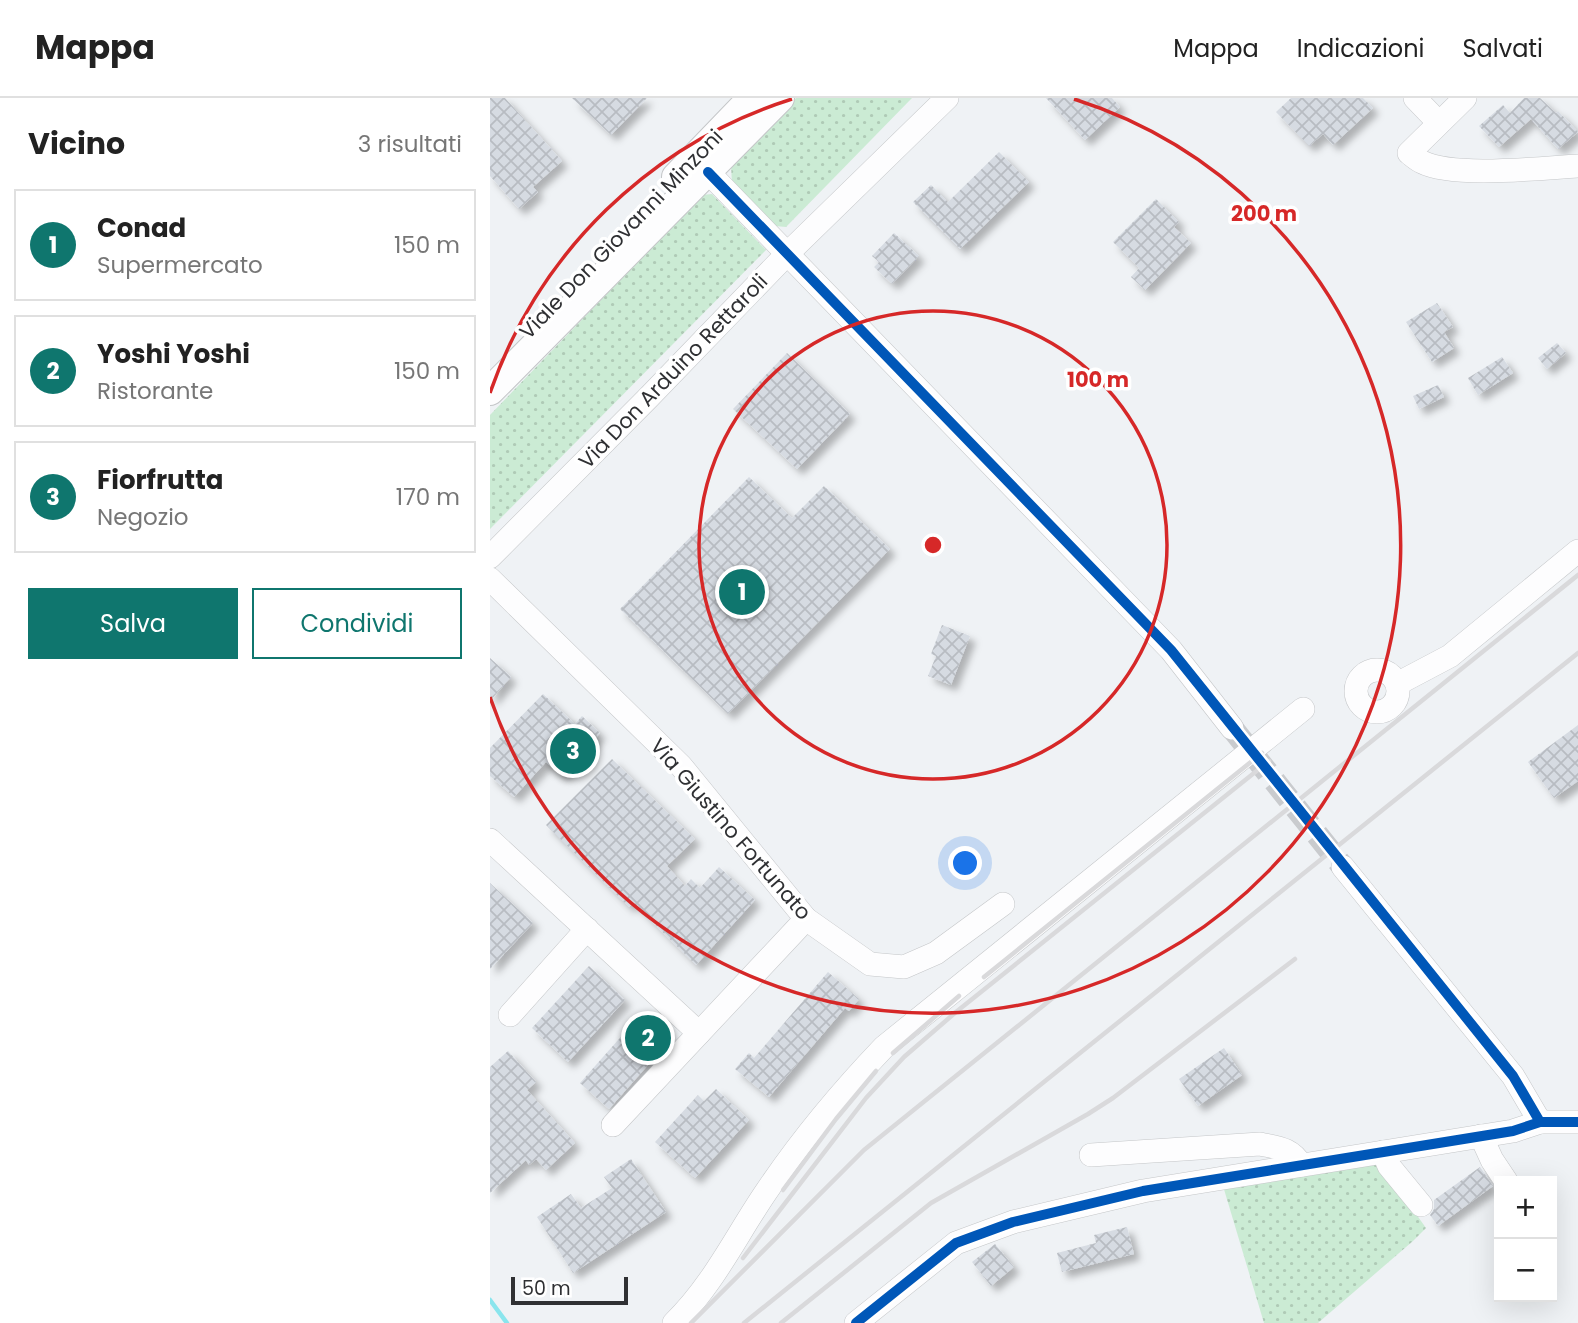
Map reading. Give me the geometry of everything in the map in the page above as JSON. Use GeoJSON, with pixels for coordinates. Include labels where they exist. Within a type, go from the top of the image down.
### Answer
{"type":"FeatureCollection","features":[{"type":"Feature","properties":{"kind":"main road","name":"Viale Don Giovanni Minzoni"},"geometry":{"type":"LineString","coordinates":[[490,370],[752,98]]}},
{"type":"Feature","properties":{"kind":"main road","name":"Viale Don Giovanni Minzoni"},"geometry":{"type":"LineString","coordinates":[[490,391],[780,98]]}},
{"type":"Feature","properties":{"kind":"street","name":"Via Don Arduino Rettaroli"},"geometry":{"type":"LineString","coordinates":[[490,557],[787,254],[947,98]]}},
{"type":"Feature","properties":{"kind":"street"},"geometry":{"type":"LineString","coordinates":[[1415,98],[1439,123]]}},
{"type":"Feature","properties":{"kind":"street"},"geometry":{"type":"LineString","coordinates":[[1465,98],[1409,153],[1421,162],[1437,167],[1470,170],[1578,166]]}},
{"type":"Feature","properties":{"kind":"street"},"geometry":{"type":"LineString","coordinates":[[708,173],[1171,650],[1232,728]]}},
{"type":"Feature","properties":{"kind":"street"},"geometry":{"type":"LineString","coordinates":[[1397,684],[1450,656],[1578,551]]}},
{"type":"Feature","properties":{"kind":"street","name":"Via Giustino Fortunato"},"geometry":{"type":"LineString","coordinates":[[490,579],[681,766],[806,919],[870,964],[904,967],[936,953],[1003,904]]}},
{"type":"Feature","properties":{"kind":"street"},"geometry":{"type":"LineString","coordinates":[[674,1323],[715,1274],[765,1193],[801,1143],[849,1084],[884,1047],[1303,709]]}},
{"type":"Feature","properties":{"kind":"street"},"geometry":{"type":"LineString","coordinates":[[490,840],[699,1033]]}},
{"type":"Feature","properties":{"kind":"street"},"geometry":{"type":"LineString","coordinates":[[1343,867],[1513,1076],[1540,1122]]}},
{"type":"Feature","properties":{"kind":"street"},"geometry":{"type":"LineString","coordinates":[[613,1125],[806,919]]}},
{"type":"Feature","properties":{"kind":"street"},"geometry":{"type":"LineString","coordinates":[[510,1015],[587,929]]}},
{"type":"Feature","properties":{"kind":"street"},"geometry":{"type":"LineString","coordinates":[[856,1323],[956,1243],[1002,1226],[1143,1191],[1481,1136],[1540,1122],[1578,1122]]}},
{"type":"Feature","properties":{"kind":"street"},"geometry":{"type":"LineString","coordinates":[[1481,1136],[1503,1176]]}},
{"type":"Feature","properties":{"kind":"street"},"geometry":{"type":"LineString","coordinates":[[1091,1155],[1260,1144],[1286,1150],[1295,1155],[1301,1165]]}},
{"type":"Feature","properties":{"kind":"street"},"geometry":{"type":"LineString","coordinates":[[1382,1152],[1389,1166],[1421,1205]]}},
{"type":"Feature","properties":{"kind":"green space"},"geometry":{"type":"Polygon","coordinates":[[[796,98],[912,98],[786,227],[775,226],[732,183],[731,166],[796,98]]]}},
{"type":"Feature","properties":{"kind":"green space"},"geometry":{"type":"Polygon","coordinates":[[[712,194],[766,250],[490,529],[490,415],[702,195],[712,194]]]}},
{"type":"Feature","properties":{"kind":"green space"},"geometry":{"type":"Polygon","coordinates":[[[1377,1159],[1426,1228],[1318,1323],[1264,1323],[1223,1186],[1377,1159]]]}},
{"type":"Feature","properties":{"kind":"building"},"geometry":{"type":"Polygon","coordinates":[[[490,98],[505,98],[562,161],[533,187],[538,192],[519,209],[490,176],[490,98]]]}},
{"type":"Feature","properties":{"kind":"building"},"geometry":{"type":"Polygon","coordinates":[[[572,98],[647,98],[611,135],[572,98]]]}},
{"type":"Feature","properties":{"kind":"building"},"geometry":{"type":"Polygon","coordinates":[[[1046,98],[1112,98],[1120,107],[1085,140],[1046,98]]]}},
{"type":"Feature","properties":{"kind":"building"},"geometry":{"type":"Polygon","coordinates":[[[1291,98],[1363,98],[1373,108],[1333,145],[1323,134],[1309,146],[1276,112],[1291,98]]]}},
{"type":"Feature","properties":{"kind":"building"},"geometry":{"type":"Polygon","coordinates":[[[1524,98],[1540,98],[1556,113],[1558,111],[1578,132],[1558,149],[1531,119],[1499,147],[1479,126],[1503,105],[1510,113],[1524,98]]]}},
{"type":"Feature","properties":{"kind":"building"},"geometry":{"type":"Polygon","coordinates":[[[999,152],[1029,182],[960,249],[913,202],[931,185],[948,202],[999,152]]]}},
{"type":"Feature","properties":{"kind":"building"},"geometry":{"type":"Polygon","coordinates":[[[1156,199],[1179,222],[1174,227],[1191,243],[1145,290],[1131,277],[1139,268],[1113,242],[1156,199]]]}},
{"type":"Feature","properties":{"kind":"building"},"geometry":{"type":"Polygon","coordinates":[[[894,233],[919,256],[892,284],[874,267],[879,262],[872,256],[894,233]]]}},
{"type":"Feature","properties":{"kind":"building"},"geometry":{"type":"Polygon","coordinates":[[[1437,303],[1453,327],[1444,332],[1454,348],[1432,362],[1406,322],[1437,303]]]}},
{"type":"Feature","properties":{"kind":"building"},"geometry":{"type":"Polygon","coordinates":[[[1557,343],[1566,353],[1547,369],[1538,358],[1557,343]]]}},
{"type":"Feature","properties":{"kind":"building"},"geometry":{"type":"Polygon","coordinates":[[[787,353],[850,414],[797,469],[733,409],[787,353]]]}},
{"type":"Feature","properties":{"kind":"building"},"geometry":{"type":"Polygon","coordinates":[[[1502,357],[1513,373],[1478,395],[1468,378],[1502,357]]]}},
{"type":"Feature","properties":{"kind":"building"},"geometry":{"type":"Polygon","coordinates":[[[1438,385],[1444,397],[1419,409],[1413,396],[1438,385]]]}},
{"type":"Feature","properties":{"kind":"building"},"geometry":{"type":"Polygon","coordinates":[[[749,477],[792,518],[824,486],[890,549],[728,714],[620,609],[749,477]]]}},
{"type":"Feature","properties":{"kind":"building"},"geometry":{"type":"Polygon","coordinates":[[[942,625],[970,636],[951,685],[928,676],[936,656],[931,654],[942,625]]]}},
{"type":"Feature","properties":{"kind":"building"},"geometry":{"type":"Polygon","coordinates":[[[490,658],[511,677],[490,701],[490,658]]]}},
{"type":"Feature","properties":{"kind":"building"},"geometry":{"type":"Polygon","coordinates":[[[543,694],[575,724],[582,716],[600,733],[562,776],[546,762],[514,797],[490,776],[490,748],[543,694]]]}},
{"type":"Feature","properties":{"kind":"building"},"geometry":{"type":"Polygon","coordinates":[[[1578,725],[1578,781],[1554,798],[1528,762],[1578,725]]]}},
{"type":"Feature","properties":{"kind":"building"},"geometry":{"type":"Polygon","coordinates":[[[612,759],[695,839],[667,866],[685,886],[691,879],[700,888],[719,867],[755,900],[696,965],[633,903],[629,907],[546,825],[612,759]]]}},
{"type":"Feature","properties":{"kind":"building"},"geometry":{"type":"Polygon","coordinates":[[[490,883],[533,923],[490,969],[490,883]]]}},
{"type":"Feature","properties":{"kind":"building"},"geometry":{"type":"Polygon","coordinates":[[[589,966],[625,1000],[568,1062],[532,1028],[589,966]]]}},
{"type":"Feature","properties":{"kind":"building"},"geometry":{"type":"Polygon","coordinates":[[[828,972],[859,999],[849,1011],[845,1008],[769,1097],[735,1069],[749,1053],[754,1058],[828,972]]]}},
{"type":"Feature","properties":{"kind":"building"},"geometry":{"type":"Polygon","coordinates":[[[642,1013],[671,1039],[609,1109],[580,1083],[642,1013]]]}},
{"type":"Feature","properties":{"kind":"building"},"geometry":{"type":"Polygon","coordinates":[[[1224,1048],[1242,1075],[1198,1106],[1179,1079],[1224,1048]]]}},
{"type":"Feature","properties":{"kind":"building"},"geometry":{"type":"Polygon","coordinates":[[[508,1051],[536,1082],[527,1090],[575,1143],[546,1170],[536,1159],[529,1165],[526,1160],[490,1193],[490,1067],[508,1051]]]}},
{"type":"Feature","properties":{"kind":"building"},"geometry":{"type":"Polygon","coordinates":[[[716,1089],[749,1120],[695,1178],[655,1142],[698,1095],[704,1101],[716,1089]]]}},
{"type":"Feature","properties":{"kind":"building"},"geometry":{"type":"Polygon","coordinates":[[[631,1159],[666,1212],[573,1273],[537,1217],[571,1194],[581,1208],[612,1188],[604,1177],[631,1159]]]}},
{"type":"Feature","properties":{"kind":"building"},"geometry":{"type":"Polygon","coordinates":[[[1480,1167],[1493,1186],[1438,1226],[1430,1215],[1434,1209],[1434,1200],[1480,1167]]]}},
{"type":"Feature","properties":{"kind":"building"},"geometry":{"type":"Polygon","coordinates":[[[1127,1227],[1134,1254],[1062,1272],[1057,1253],[1096,1243],[1094,1235],[1127,1227]]]}},
{"type":"Feature","properties":{"kind":"building"},"geometry":{"type":"Polygon","coordinates":[[[995,1244],[1014,1267],[991,1286],[972,1262],[995,1244]]]}},
{"type":"Feature","properties":{"kind":"waterway"},"geometry":{"type":"LineString","coordinates":[[490,1300],[507,1323]]}},
{"type":"Feature","properties":{"kind":"tunnel"},"geometry":{"type":"LineString","coordinates":[[1232,728],[1343,867]]}},
{"type":"Feature","properties":{"kind":"railway"},"geometry":{"type":"LineString","coordinates":[[691,1323],[864,1150],[1578,575]]}},
{"type":"Feature","properties":{"kind":"railway"},"geometry":{"type":"LineString","coordinates":[[744,1323],[1578,653]]}},
{"type":"Feature","properties":{"kind":"railway"},"geometry":{"type":"LineString","coordinates":[[984,977],[1262,753]]}},
{"type":"Feature","properties":{"kind":"railway"},"geometry":{"type":"LineString","coordinates":[[743,1258],[866,1098],[904,1057],[956,1012],[1269,761]]}},
{"type":"Feature","properties":{"kind":"railway"},"geometry":{"type":"LineString","coordinates":[[781,1323],[931,1203],[1113,1098],[1295,959]]}},
{"type":"Feature","properties":{"kind":"railway"},"geometry":{"type":"LineString","coordinates":[[893,1053],[959,996]]}},
{"type":"Feature","properties":{"kind":"railway"},"geometry":{"type":"LineString","coordinates":[[783,1190],[876,1071]]}},
{"type":"Feature","properties":{"kind":"cycle path"},"geometry":{"type":"LineString","coordinates":[[708,172],[1171,650],[1513,1076],[1540,1122]]}},
{"type":"Feature","properties":{"kind":"cycle path"},"geometry":{"type":"LineString","coordinates":[[856,1323],[956,1243],[1013,1222],[1143,1191],[1513,1131],[1540,1122],[1578,1122]]}},
{"type":"Feature","properties":{"kind":"place","name":"Conad"},"geometry":{"type":"Point","coordinates":[742,592]}},
{"type":"Feature","properties":{"kind":"place","name":"Fiorfrutta"},"geometry":{"type":"Point","coordinates":[573,751]}},
{"type":"Feature","properties":{"kind":"place","name":"Yoshi Yoshi"},"geometry":{"type":"Point","coordinates":[648,1038]}}]}
